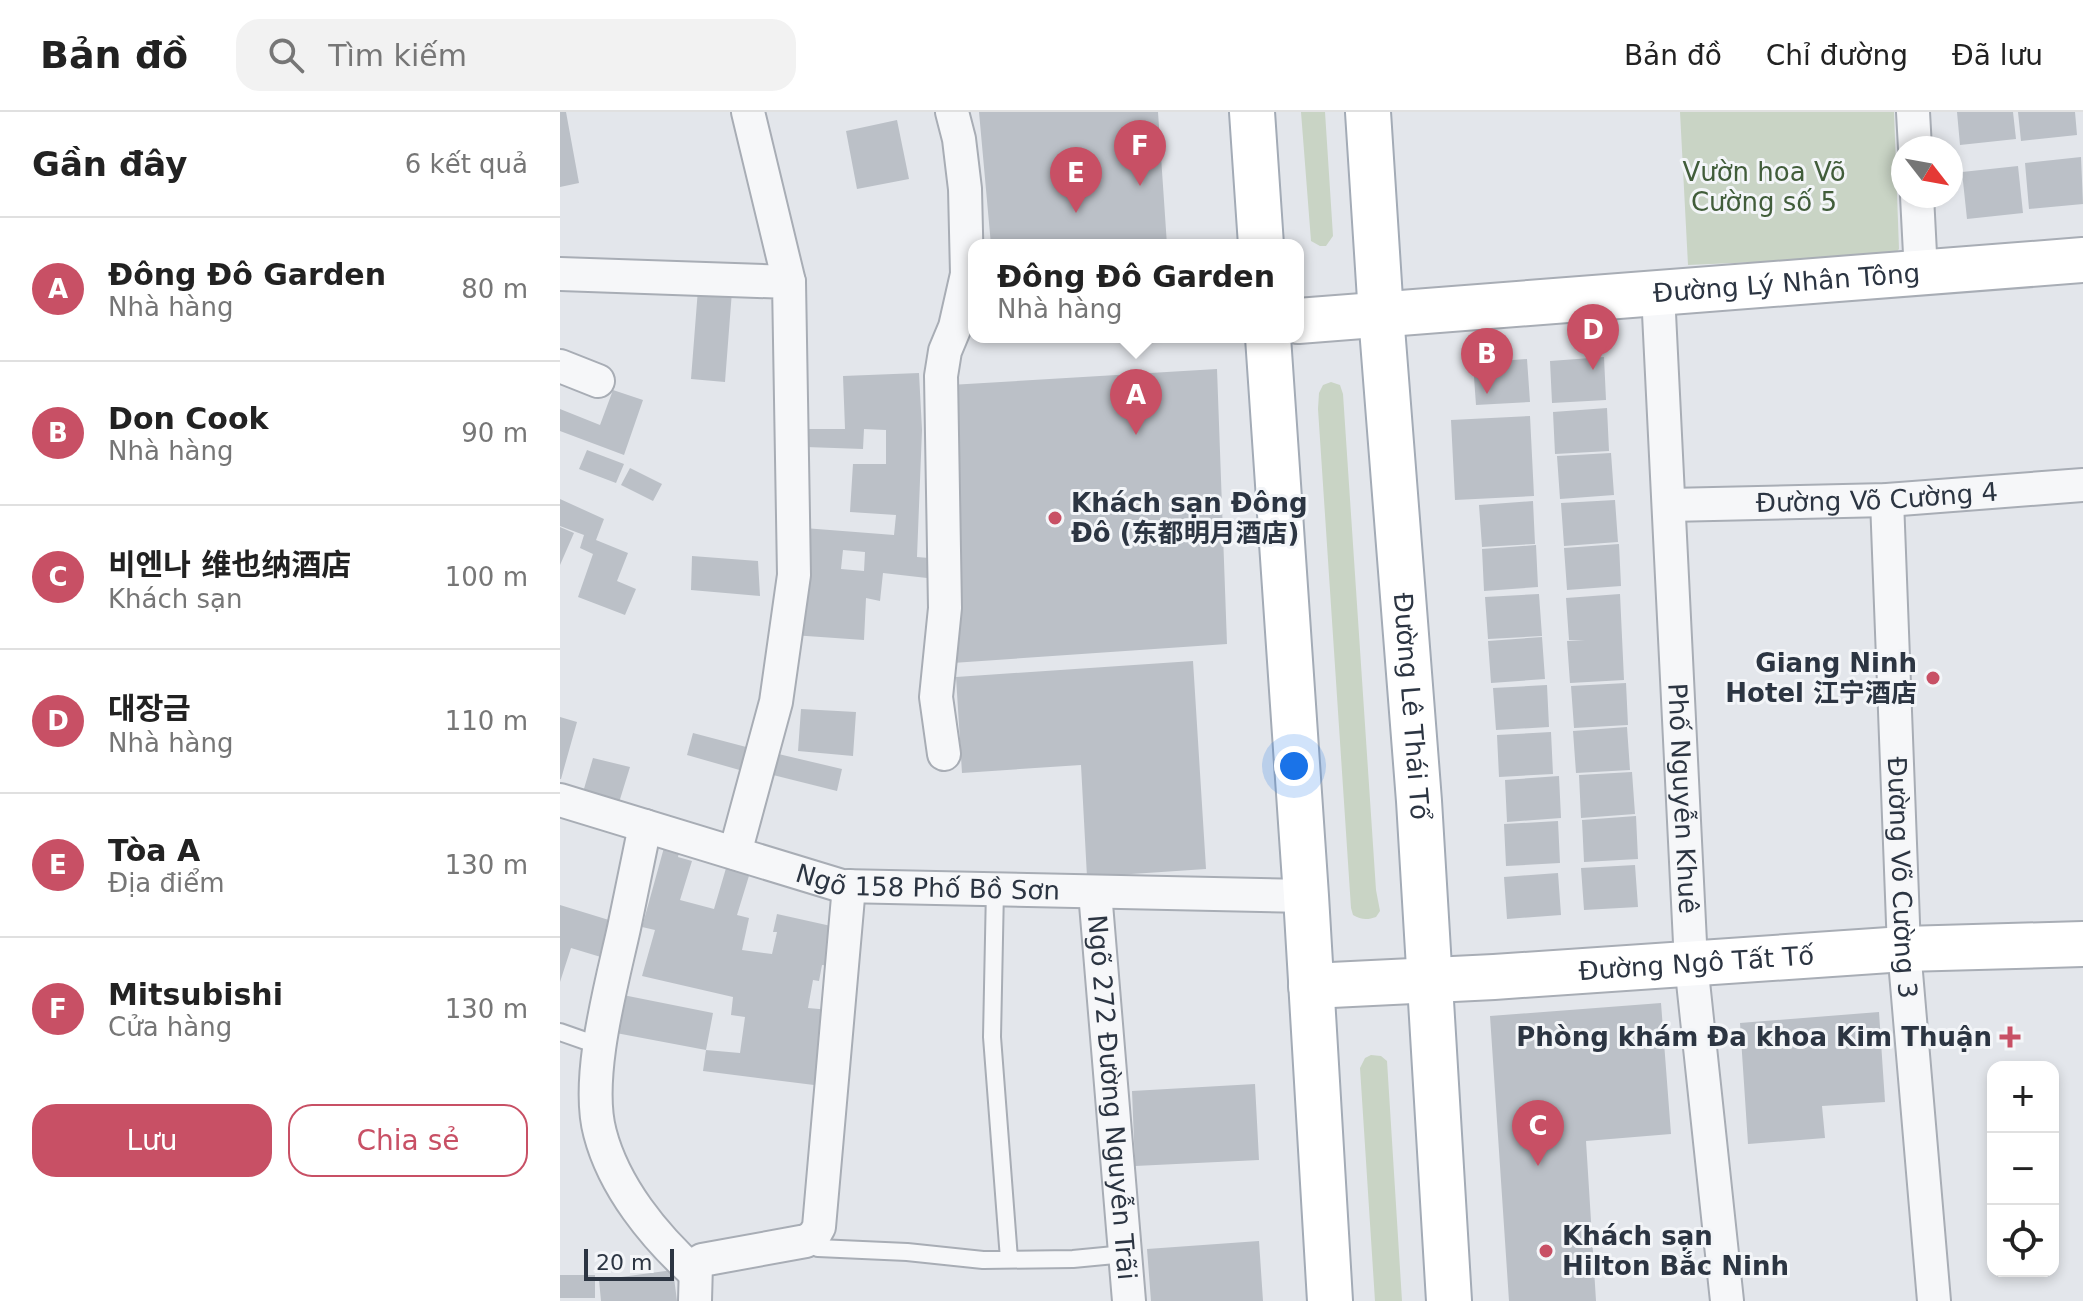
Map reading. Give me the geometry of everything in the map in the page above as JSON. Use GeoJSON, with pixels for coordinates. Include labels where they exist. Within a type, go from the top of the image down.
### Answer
{"type":"FeatureCollection","features":[{"type":"Feature","properties":{"kind":"main road"},"geometry":{"type":"LineString","coordinates":[[1252,112],[1261,239]]}},
{"type":"Feature","properties":{"kind":"main road","name":"Đường Lê Thái Tổ"},"geometry":{"type":"LineString","coordinates":[[1368,112],[1419,801],[1449,1301]]}},
{"type":"Feature","properties":{"kind":"main road","name":"Đường Lý Nhân Tông"},"geometry":{"type":"LineString","coordinates":[[1304,321],[2083,260]]}},
{"type":"Feature","properties":{"kind":"main road"},"geometry":{"type":"LineString","coordinates":[[1268,343],[1330,1301]]}},
{"type":"Feature","properties":{"kind":"main road","name":"Đường Ngô Tất Tố"},"geometry":{"type":"LineString","coordinates":[[1311,986],[1904,949],[2083,944]]}},
{"type":"Feature","properties":{"kind":"street"},"geometry":{"type":"LineString","coordinates":[[735,853],[776,702],[794,575],[789,282],[748,112]]}},
{"type":"Feature","properties":{"kind":"street"},"geometry":{"type":"LineString","coordinates":[[944,754],[936,697],[945,608],[941,376],[967,274],[965,189],[959,139],[952,112]]}},
{"type":"Feature","properties":{"kind":"street"},"geometry":{"type":"LineString","coordinates":[[1913,112],[1914,136]]}},
{"type":"Feature","properties":{"kind":"street"},"geometry":{"type":"LineString","coordinates":[[1918,208],[1921,273]]}},
{"type":"Feature","properties":{"kind":"street"},"geometry":{"type":"LineString","coordinates":[[560,274],[789,282]]}},
{"type":"Feature","properties":{"kind":"street","name":"Phố Nguyễn Khuê"},"geometry":{"type":"LineString","coordinates":[[1658,293],[1691,963],[1727,1301]]}},
{"type":"Feature","properties":{"kind":"street"},"geometry":{"type":"LineString","coordinates":[[560,366],[598,381]]}},
{"type":"Feature","properties":{"kind":"street","name":"Đường Võ Cường 4"},"geometry":{"type":"LineString","coordinates":[[1669,505],[1887,500],[2083,485]]}},
{"type":"Feature","properties":{"kind":"street","name":"Đường Võ Cường 3"},"geometry":{"type":"LineString","coordinates":[[1887,500],[1904,949],[1934,1301]]}},
{"type":"Feature","properties":{"kind":"street","name":"Ngõ 158 Phố Bồ Sơn"},"geometry":{"type":"LineString","coordinates":[[560,800],[842,886],[1306,896]]}},
{"type":"Feature","properties":{"kind":"street"},"geometry":{"type":"LineString","coordinates":[[645,826],[600,1046],[596,1089],[599,1130],[620,1182],[695,1287]]}},
{"type":"Feature","properties":{"kind":"street"},"geometry":{"type":"LineString","coordinates":[[695,1287],[696,1264],[702,1260],[806,1241],[814,1236],[819,1227],[849,886]]}},
{"type":"Feature","properties":{"kind":"street","name":"Ngõ 272 Đường Nguyễn Trãi"},"geometry":{"type":"LineString","coordinates":[[1095,892],[1129,1301]]}},
{"type":"Feature","properties":{"kind":"lane"},"geometry":{"type":"LineString","coordinates":[[995,889],[992,1037],[1009,1259]]}},
{"type":"Feature","properties":{"kind":"lane"},"geometry":{"type":"LineString","coordinates":[[560,1032],[600,1046]]}},
{"type":"Feature","properties":{"kind":"lane"},"geometry":{"type":"LineString","coordinates":[[806,1241],[818,1248],[983,1260],[1073,1259],[1125,1254]]}},
{"type":"Feature","properties":{"kind":"green space"},"geometry":{"type":"Polygon","coordinates":[[[1301,112],[1325,112],[1333,236],[1326,246],[1311,241],[1301,112]]]}},
{"type":"Feature","properties":{"kind":"green space","name":"Vườn hoa Võ Cường số 5"},"geometry":{"type":"Polygon","coordinates":[[[1680,112],[1894,112],[1891,208],[1898,208],[1899,249],[1893,256],[1688,265],[1680,112]]]}},
{"type":"Feature","properties":{"kind":"green space"},"geometry":{"type":"Polygon","coordinates":[[[1331,382],[1340,385],[1343,394],[1376,890],[1380,911],[1376,917],[1367,919],[1353,915],[1351,908],[1318,409],[1319,393],[1323,385],[1331,382]]]}},
{"type":"Feature","properties":{"kind":"green space"},"geometry":{"type":"Polygon","coordinates":[[[1381,1056],[1387,1061],[1402,1301],[1375,1301],[1360,1068],[1365,1058],[1381,1056]]]}},
{"type":"Feature","properties":{"kind":"building"},"geometry":{"type":"Polygon","coordinates":[[[560,112],[566,112],[579,183],[560,187],[560,112]]]}},
{"type":"Feature","properties":{"kind":"building"},"geometry":{"type":"Polygon","coordinates":[[[979,112],[1158,112],[1167,239],[990,239],[979,112]]]}},
{"type":"Feature","properties":{"kind":"building"},"geometry":{"type":"Polygon","coordinates":[[[1957,112],[2013,112],[2016,139],[1963,145],[1963,136],[1959,136],[1957,112]]]}},
{"type":"Feature","properties":{"kind":"building"},"geometry":{"type":"Polygon","coordinates":[[[2018,112],[2075,112],[2077,135],[2021,141],[2018,112]]]}},
{"type":"Feature","properties":{"kind":"building"},"geometry":{"type":"Polygon","coordinates":[[[897,120],[909,179],[857,189],[846,131],[897,120]]]}},
{"type":"Feature","properties":{"kind":"building"},"geometry":{"type":"Polygon","coordinates":[[[2081,157],[2083,204],[2029,209],[2025,163],[2081,157]]]}},
{"type":"Feature","properties":{"kind":"building"},"geometry":{"type":"Polygon","coordinates":[[[2018,166],[2023,213],[1967,219],[1963,172],[2018,166]]]}},
{"type":"Feature","properties":{"kind":"building"},"geometry":{"type":"Polygon","coordinates":[[[698,289],[732,291],[725,382],[691,379],[698,289]]]}},
{"type":"Feature","properties":{"kind":"building"},"geometry":{"type":"Polygon","coordinates":[[[1604,357],[1606,400],[1552,403],[1550,361],[1604,357]]]}},
{"type":"Feature","properties":{"kind":"building"},"geometry":{"type":"Polygon","coordinates":[[[1527,359],[1530,402],[1476,405],[1473,363],[1527,359]]]}},
{"type":"Feature","properties":{"kind":"building"},"geometry":{"type":"Polygon","coordinates":[[[1217,369],[1227,644],[938,664],[933,386],[1217,369]]]}},
{"type":"Feature","properties":{"kind":"building"},"geometry":{"type":"Polygon","coordinates":[[[919,373],[922,430],[917,557],[929,558],[927,578],[883,573],[880,601],[866,598],[864,640],[792,635],[804,528],[894,535],[896,515],[850,512],[853,464],[886,464],[886,430],[864,429],[863,449],[806,447],[807,429],[845,429],[843,376],[919,373]],[[843,550],[841,569],[864,571],[865,552],[843,550]]]}},
{"type":"Feature","properties":{"kind":"building"},"geometry":{"type":"Polygon","coordinates":[[[613,390],[643,400],[624,455],[560,431],[560,409],[600,425],[613,390]]]}},
{"type":"Feature","properties":{"kind":"building"},"geometry":{"type":"Polygon","coordinates":[[[1607,408],[1609,451],[1555,454],[1553,412],[1607,408]]]}},
{"type":"Feature","properties":{"kind":"building"},"geometry":{"type":"Polygon","coordinates":[[[1530,416],[1534,496],[1455,500],[1451,420],[1530,416]]]}},
{"type":"Feature","properties":{"kind":"building"},"geometry":{"type":"Polygon","coordinates":[[[587,450],[624,464],[616,483],[579,469],[587,450]]]}},
{"type":"Feature","properties":{"kind":"building"},"geometry":{"type":"Polygon","coordinates":[[[1611,453],[1614,495],[1560,499],[1557,456],[1611,453]]]}},
{"type":"Feature","properties":{"kind":"building"},"geometry":{"type":"Polygon","coordinates":[[[630,468],[662,484],[653,501],[621,485],[630,468]]]}},
{"type":"Feature","properties":{"kind":"building"},"geometry":{"type":"Polygon","coordinates":[[[560,499],[604,519],[596,540],[628,553],[617,581],[636,589],[625,615],[578,597],[593,554],[580,548],[584,535],[560,526],[560,499]]]}},
{"type":"Feature","properties":{"kind":"building"},"geometry":{"type":"Polygon","coordinates":[[[1615,500],[1618,542],[1564,546],[1561,503],[1615,500]]]}},
{"type":"Feature","properties":{"kind":"building"},"geometry":{"type":"Polygon","coordinates":[[[1533,501],[1535,544],[1482,547],[1479,505],[1533,501]]]}},
{"type":"Feature","properties":{"kind":"building"},"geometry":{"type":"Polygon","coordinates":[[[560,527],[574,533],[560,565],[560,527]]]}},
{"type":"Feature","properties":{"kind":"building"},"geometry":{"type":"Polygon","coordinates":[[[1619,544],[1621,586],[1567,590],[1564,548],[1619,544]]]}},
{"type":"Feature","properties":{"kind":"building"},"geometry":{"type":"Polygon","coordinates":[[[1536,545],[1538,587],[1484,591],[1482,549],[1536,545]]]}},
{"type":"Feature","properties":{"kind":"building"},"geometry":{"type":"Polygon","coordinates":[[[692,556],[758,561],[760,596],[691,590],[692,556]]]}},
{"type":"Feature","properties":{"kind":"building"},"geometry":{"type":"Polygon","coordinates":[[[1539,594],[1542,636],[1488,639],[1485,597],[1539,594]]]}},
{"type":"Feature","properties":{"kind":"building"},"geometry":{"type":"Polygon","coordinates":[[[1620,594],[1624,680],[1570,683],[1567,641],[1585,640],[1569,640],[1566,598],[1620,594]]]}},
{"type":"Feature","properties":{"kind":"building"},"geometry":{"type":"Polygon","coordinates":[[[1542,637],[1545,679],[1491,683],[1488,641],[1542,637]]]}},
{"type":"Feature","properties":{"kind":"building"},"geometry":{"type":"Polygon","coordinates":[[[1193,661],[1206,869],[1087,877],[1081,765],[962,773],[956,677],[1193,661]]]}},
{"type":"Feature","properties":{"kind":"building"},"geometry":{"type":"Polygon","coordinates":[[[1626,683],[1628,725],[1574,728],[1571,686],[1626,683]]]}},
{"type":"Feature","properties":{"kind":"building"},"geometry":{"type":"Polygon","coordinates":[[[1547,685],[1549,727],[1496,730],[1493,688],[1547,685]]]}},
{"type":"Feature","properties":{"kind":"building"},"geometry":{"type":"Polygon","coordinates":[[[801,709],[856,712],[853,756],[798,751],[801,709]]]}},
{"type":"Feature","properties":{"kind":"building"},"geometry":{"type":"Polygon","coordinates":[[[560,717],[577,722],[561,779],[560,779],[560,717]]]}},
{"type":"Feature","properties":{"kind":"building"},"geometry":{"type":"Polygon","coordinates":[[[1627,727],[1630,770],[1576,773],[1573,731],[1627,727]]]}},
{"type":"Feature","properties":{"kind":"building"},"geometry":{"type":"Polygon","coordinates":[[[1551,732],[1553,774],[1499,777],[1497,735],[1551,732]]]}},
{"type":"Feature","properties":{"kind":"building"},"geometry":{"type":"Polygon","coordinates":[[[693,733],[750,748],[743,771],[687,755],[693,733]]]}},
{"type":"Feature","properties":{"kind":"building"},"geometry":{"type":"Polygon","coordinates":[[[770,752],[842,769],[837,791],[765,773],[770,752]]]}},
{"type":"Feature","properties":{"kind":"building"},"geometry":{"type":"Polygon","coordinates":[[[593,758],[630,767],[617,809],[581,799],[593,758]]]}},
{"type":"Feature","properties":{"kind":"building"},"geometry":{"type":"Polygon","coordinates":[[[1632,772],[1635,814],[1581,818],[1579,775],[1632,772]]]}},
{"type":"Feature","properties":{"kind":"building"},"geometry":{"type":"Polygon","coordinates":[[[1559,776],[1561,818],[1507,822],[1505,780],[1559,776]]]}},
{"type":"Feature","properties":{"kind":"building"},"geometry":{"type":"Polygon","coordinates":[[[1636,816],[1638,859],[1584,862],[1582,820],[1636,816]]]}},
{"type":"Feature","properties":{"kind":"building"},"geometry":{"type":"Polygon","coordinates":[[[1558,821],[1560,863],[1506,866],[1504,824],[1558,821]]]}},
{"type":"Feature","properties":{"kind":"building"},"geometry":{"type":"Polygon","coordinates":[[[665,844],[680,849],[678,857],[692,861],[680,900],[714,909],[729,858],[752,866],[737,915],[749,918],[742,950],[772,954],[777,914],[840,928],[833,966],[822,965],[819,981],[813,980],[808,1008],[830,1010],[822,1086],[703,1071],[706,1050],[740,1053],[745,1017],[731,1015],[733,997],[642,976],[655,930],[642,927],[665,844]]]}},
{"type":"Feature","properties":{"kind":"building"},"geometry":{"type":"Polygon","coordinates":[[[1635,865],[1638,907],[1584,910],[1581,868],[1635,865]]]}},
{"type":"Feature","properties":{"kind":"building"},"geometry":{"type":"Polygon","coordinates":[[[1558,873],[1561,915],[1507,919],[1504,877],[1558,873]]]}},
{"type":"Feature","properties":{"kind":"building"},"geometry":{"type":"Polygon","coordinates":[[[560,905],[635,928],[624,964],[571,948],[560,982],[560,905]]]}},
{"type":"Feature","properties":{"kind":"building"},"geometry":{"type":"Polygon","coordinates":[[[623,995],[713,1013],[706,1050],[616,1033],[623,995]]]}},
{"type":"Feature","properties":{"kind":"building"},"geometry":{"type":"Polygon","coordinates":[[[1661,1003],[1671,1134],[1586,1141],[1596,1301],[1509,1301],[1490,1016],[1661,1003]]]}},
{"type":"Feature","properties":{"kind":"building"},"geometry":{"type":"Polygon","coordinates":[[[1879,1012],[1885,1102],[1822,1106],[1825,1138],[1748,1144],[1740,1023],[1879,1012]]]}},
{"type":"Feature","properties":{"kind":"building"},"geometry":{"type":"Polygon","coordinates":[[[1255,1084],[1259,1160],[1135,1166],[1132,1091],[1255,1084]]]}},
{"type":"Feature","properties":{"kind":"building"},"geometry":{"type":"Polygon","coordinates":[[[1259,1241],[1263,1301],[1151,1301],[1147,1249],[1259,1241]]]}},
{"type":"Feature","properties":{"kind":"building"},"geometry":{"type":"Polygon","coordinates":[[[673,1270],[677,1301],[601,1301],[599,1280],[673,1270]]]}},
{"type":"Feature","properties":{"kind":"building"},"geometry":{"type":"Polygon","coordinates":[[[560,1275],[595,1275],[595,1298],[560,1298],[560,1275]]]}},
{"type":"Feature","properties":{"kind":"place","name":"Mitsubishi"},"geometry":{"type":"Point","coordinates":[1140,186]}},
{"type":"Feature","properties":{"kind":"place","name":"Tòa A"},"geometry":{"type":"Point","coordinates":[1076,213]}},
{"type":"Feature","properties":{"kind":"place","name":"대장금"},"geometry":{"type":"Point","coordinates":[1593,370]}},
{"type":"Feature","properties":{"kind":"place","name":"Don Cook"},"geometry":{"type":"Point","coordinates":[1487,394]}},
{"type":"Feature","properties":{"kind":"place","name":"Đông Đô Garden"},"geometry":{"type":"Point","coordinates":[1136,435]}},
{"type":"Feature","properties":{"kind":"place","name":"Khách sạn Đông Đô (东都明月酒店)"},"geometry":{"type":"Point","coordinates":[1055,518]}},
{"type":"Feature","properties":{"kind":"place","name":"Giang Ninh Hotel 江宁酒店"},"geometry":{"type":"Point","coordinates":[1933,678]}},
{"type":"Feature","properties":{"kind":"place","name":"Phòng khám Đa khoa Kim Thuận"},"geometry":{"type":"Point","coordinates":[2010,1037]}},
{"type":"Feature","properties":{"kind":"place","name":"비엔나 维也纳酒店"},"geometry":{"type":"Point","coordinates":[1538,1166]}},
{"type":"Feature","properties":{"kind":"place","name":"Khách sạn Hilton Bắc Ninh"},"geometry":{"type":"Point","coordinates":[1546,1251]}}]}
